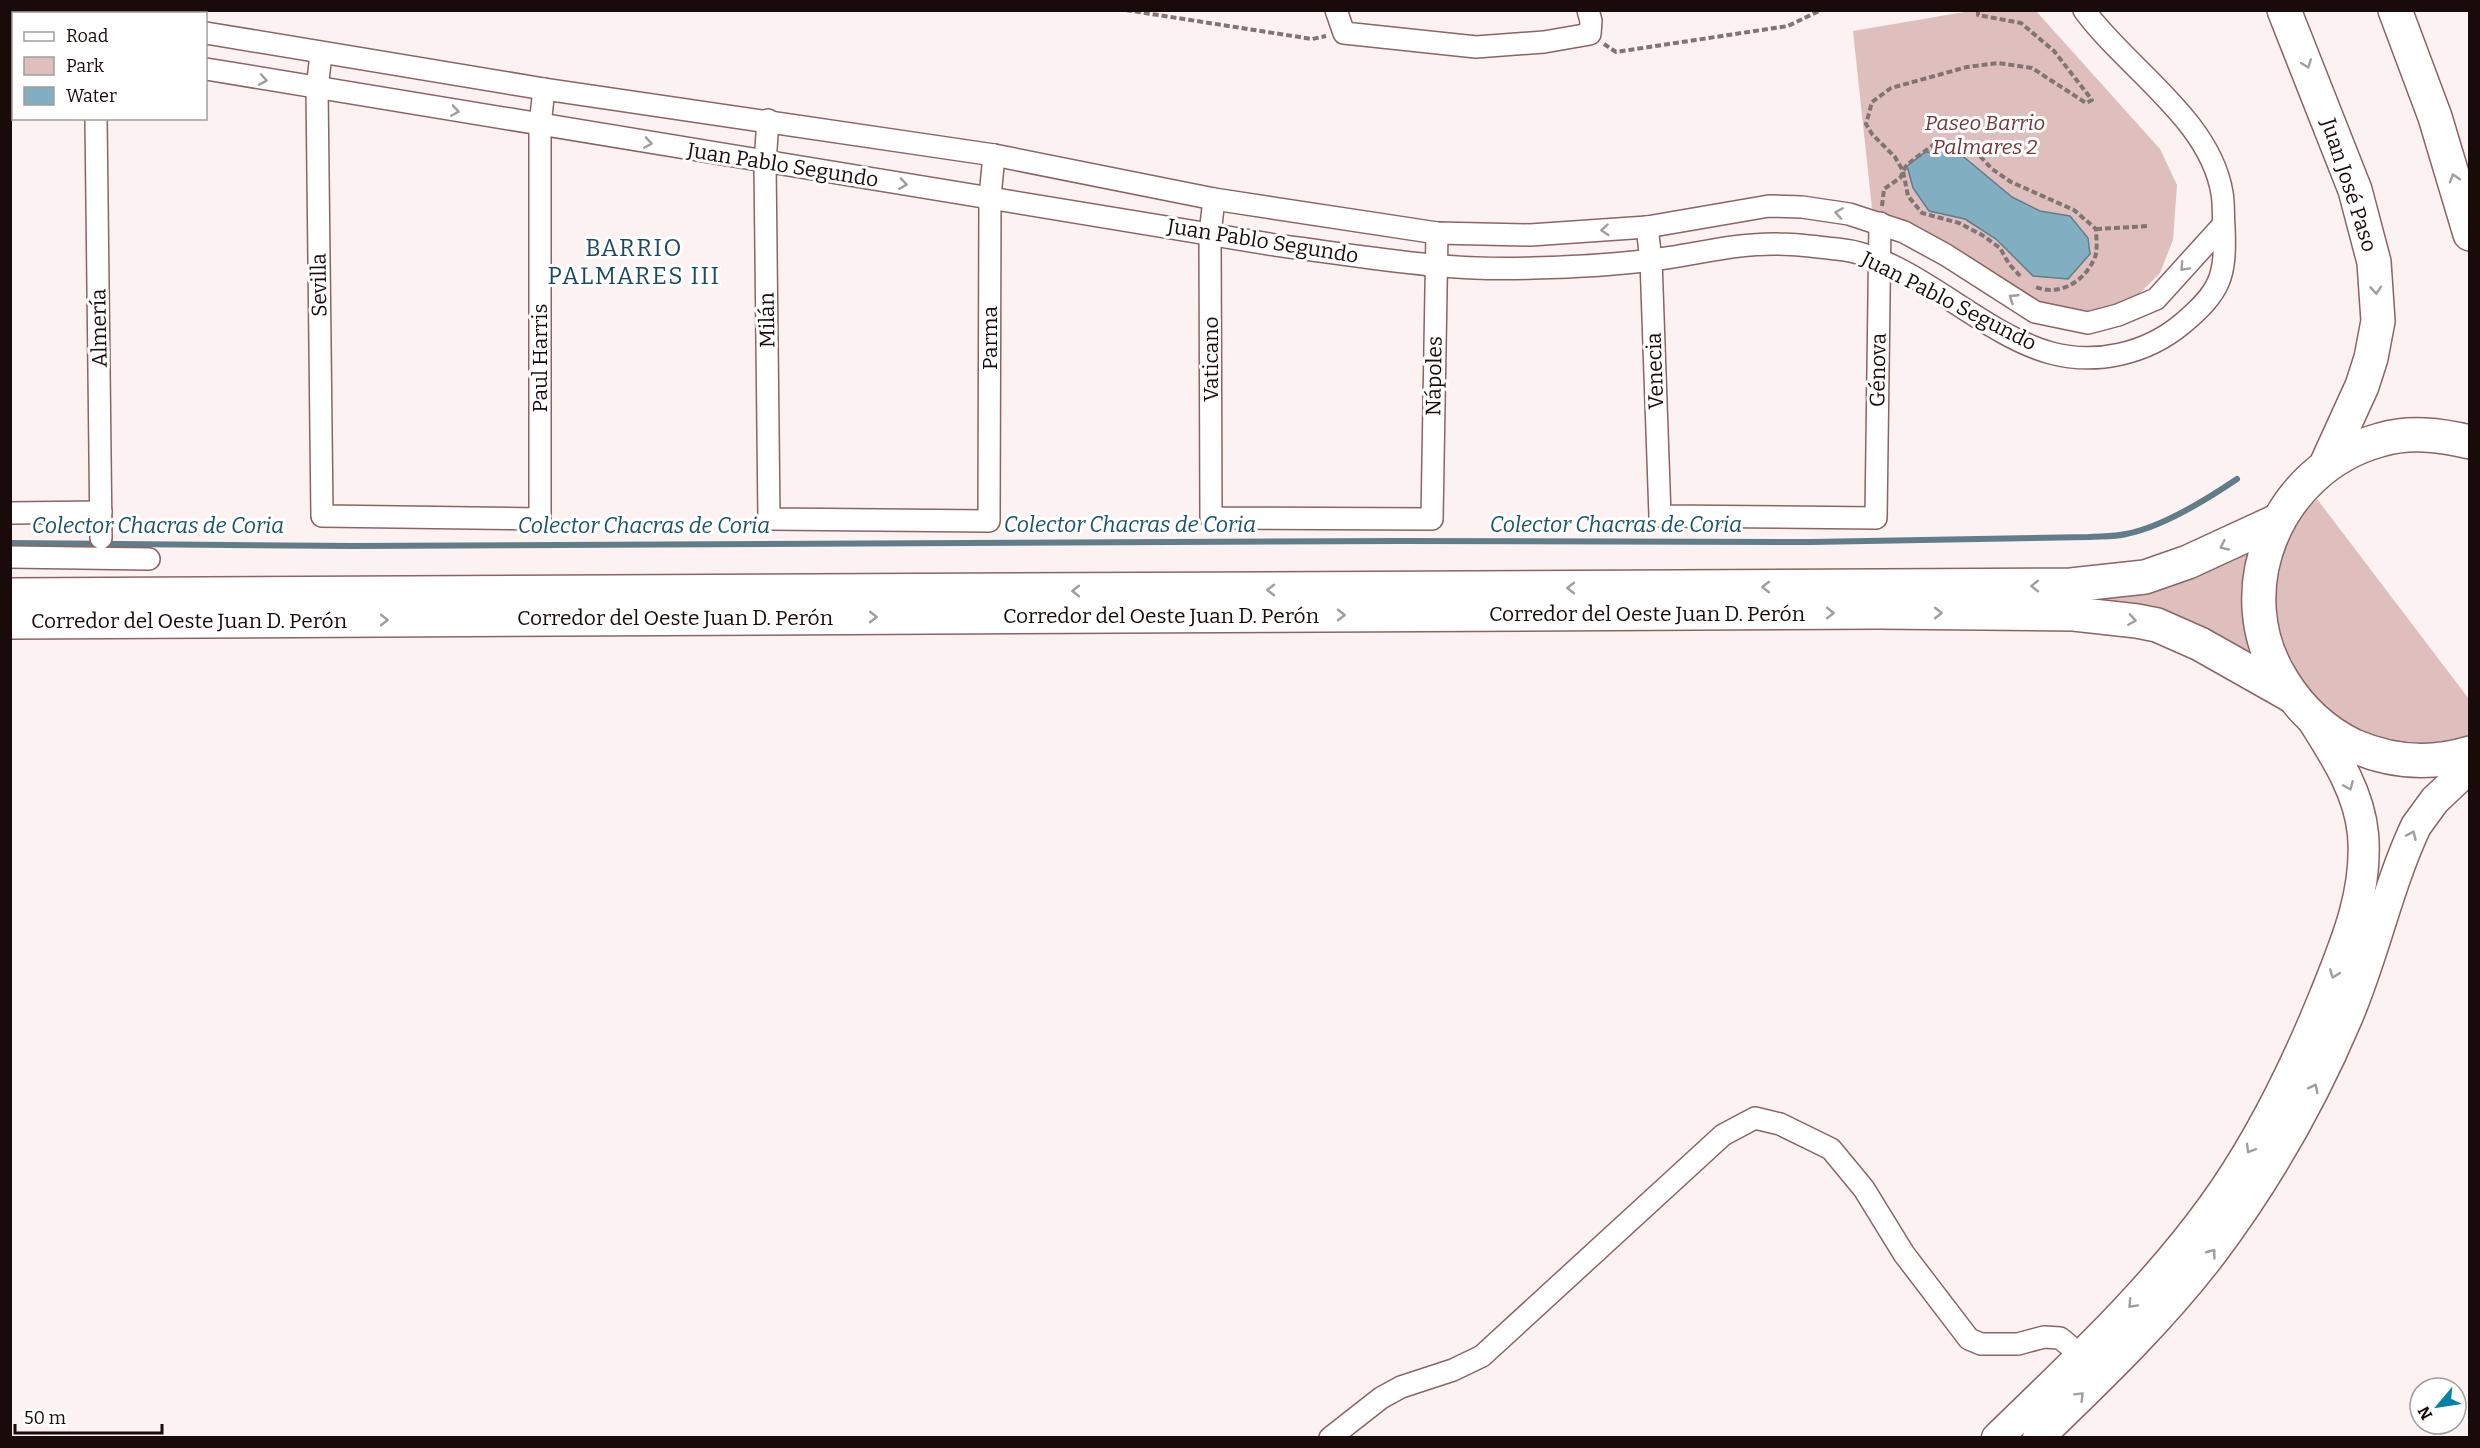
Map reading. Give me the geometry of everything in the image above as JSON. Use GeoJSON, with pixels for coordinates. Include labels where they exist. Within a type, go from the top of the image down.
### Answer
{"type":"FeatureCollection","features":[{"type":"Feature","properties":{"kind":"highway","name":"Juan José Paso"},"geometry":{"type":"LineString","coordinates":[[2284,10],[2355,190],[2374,262],[2378,321],[2372,358],[2362,386],[2326,465]]}},
{"type":"Feature","properties":{"kind":"highway"},"geometry":{"type":"LineString","coordinates":[[2395,10],[2435,117],[2469,234]]}},
{"type":"Feature","properties":{"kind":"highway"},"geometry":{"type":"LineString","coordinates":[[2301,706],[2269,656],[2259,611],[2261,565],[2277,521],[2298,490],[2326,465],[2352,449],[2410,434],[2440,435],[2469,442]]}},
{"type":"Feature","properties":{"kind":"highway","name":"Corredor del Oeste Juan D. Perón"},"geometry":{"type":"LineString","coordinates":[[10,595],[2071,585],[2145,577],[2188,562],[2277,521]]}},
{"type":"Feature","properties":{"kind":"highway","name":"Corredor del Oeste Juan D. Perón"},"geometry":{"type":"LineString","coordinates":[[10,622],[1867,612],[2074,614],[2157,625],[2227,658],[2301,706],[2346,742],[2386,757],[2430,760],[2469,753]]}},
{"type":"Feature","properties":{"kind":"main road"},"geometry":{"type":"LineString","coordinates":[[1997,1437],[2082,1356],[2176,1254],[2214,1205],[2249,1151],[2304,1044],[2348,937],[2362,888],[2363,832],[2358,810],[2341,765],[2301,706]]}},
{"type":"Feature","properties":{"kind":"main road"},"geometry":{"type":"LineString","coordinates":[[2038,1437],[2133,1344],[2180,1292],[2212,1254],[2267,1173],[2307,1102],[2348,1017],[2416,826],[2435,800],[2469,768]]}},
{"type":"Feature","properties":{"kind":"street"},"geometry":{"type":"LineString","coordinates":[[1336,10],[1344,33],[1476,47],[1544,42],[1590,34],[1592,21],[1588,10]]}},
{"type":"Feature","properties":{"kind":"street","name":"Juan Pablo Segundo"},"geometry":{"type":"LineString","coordinates":[[207,69],[765,163],[990,197],[1275,245],[1436,265],[1530,268],[1651,260],[1776,244],[1851,250],[1879,261],[1936,290],[2000,332],[2050,353],[2085,359],[2112,357],[2161,337],[2199,310],[2220,282],[2226,262],[2222,194],[2217,175],[2188,124],[2167,98],[2103,37],[2084,10]]}},
{"type":"Feature","properties":{"kind":"street","name":"Juan Pablo Segundo"},"geometry":{"type":"LineString","coordinates":[[207,33],[321,54],[544,89],[768,120],[994,155],[1114,181],[1214,199],[1437,233],[1530,235],[1647,227],[1769,206],[1802,207],[1849,214],[1880,223],[1947,255],[2035,312],[2088,323],[2118,315],[2156,299],[2223,225]]}},
{"type":"Feature","properties":{"kind":"street","name":"Sevilla"},"geometry":{"type":"LineString","coordinates":[[321,54],[317,89],[322,516],[540,519]]}},
{"type":"Feature","properties":{"kind":"street","name":"Paul Harris"},"geometry":{"type":"LineString","coordinates":[[540,519],[540,125],[544,89]]}},
{"type":"Feature","properties":{"kind":"street","name":"Almería"},"geometry":{"type":"LineString","coordinates":[[96,120],[101,538]]}},
{"type":"Feature","properties":{"kind":"street","name":"Milán"},"geometry":{"type":"LineString","coordinates":[[768,120],[765,163],[769,519],[989,521]]}},
{"type":"Feature","properties":{"kind":"street","name":"Parma"},"geometry":{"type":"LineString","coordinates":[[989,521],[990,197],[994,155]]}},
{"type":"Feature","properties":{"kind":"street","name":"Vaticano"},"geometry":{"type":"LineString","coordinates":[[1214,199],[1210,234],[1211,518],[1432,519]]}},
{"type":"Feature","properties":{"kind":"street","name":"Génova"},"geometry":{"type":"LineString","coordinates":[[1876,518],[1880,223]]}},
{"type":"Feature","properties":{"kind":"street","name":"Venecia"},"geometry":{"type":"LineString","coordinates":[[1647,227],[1651,260],[1660,516],[1876,518]]}},
{"type":"Feature","properties":{"kind":"street","name":"Nápoles"},"geometry":{"type":"LineString","coordinates":[[1432,519],[1437,233]]}},
{"type":"Feature","properties":{"kind":"street"},"geometry":{"type":"LineString","coordinates":[[10,513],[101,512]]}},
{"type":"Feature","properties":{"kind":"street"},"geometry":{"type":"LineString","coordinates":[[10,557],[149,560]]}},
{"type":"Feature","properties":{"kind":"street"},"geometry":{"type":"LineString","coordinates":[[1330,1437],[1381,1398],[1401,1387],[1453,1370],[1482,1356],[1723,1135],[1755,1118],[1780,1124],[1831,1149],[1864,1189],[1904,1254],[1969,1339],[1981,1344],[2018,1344],[2044,1337],[2060,1338],[2082,1356]]}},
{"type":"Feature","properties":{"kind":"path"},"geometry":{"type":"LineString","coordinates":[[1126,10],[1312,39],[1344,33]]}},
{"type":"Feature","properties":{"kind":"path"},"geometry":{"type":"LineString","coordinates":[[1590,34],[1616,52],[1788,26],[1821,10]]}},
{"type":"Feature","properties":{"kind":"path"},"geometry":{"type":"LineString","coordinates":[[1978,10],[1978,15],[2021,23],[2054,51],[2092,100],[2086,103],[2032,68],[1998,63],[1967,67],[1891,88],[1872,102],[1866,124],[1872,134],[1895,157],[1903,171],[1908,196],[1922,213],[1959,223],[1982,235],[2000,248],[2009,264],[2038,289],[2065,289],[2085,276],[2096,255],[2096,229]]}},
{"type":"Feature","properties":{"kind":"path"},"geometry":{"type":"LineString","coordinates":[[1880,223],[1884,189],[1900,178],[1914,159],[1936,143],[1952,142],[1979,155],[1992,169],[2011,182],[2074,210],[2096,229],[2149,226]]}},
{"type":"Feature","properties":{"kind":"green space","name":"Paseo Barrio Palmares 2"},"geometry":{"type":"Polygon","coordinates":[[[1970,11],[2036,11],[2160,149],[2177,185],[2173,240],[2160,273],[2132,301],[2093,316],[2044,314],[1873,218],[1853,31],[1970,11]]]}},
{"type":"Feature","properties":{"kind":"green space"},"geometry":{"type":"Polygon","coordinates":[[[2317,499],[2469,699],[2469,740],[2438,747],[2366,738],[2306,694],[2282,649],[2274,599],[2284,549],[2303,513],[2317,499]]]}},
{"type":"Feature","properties":{"kind":"green space"},"geometry":{"type":"Polygon","coordinates":[[[2252,542],[2244,587],[2245,630],[2251,661],[2067,599],[2252,542]]]}},
{"type":"Feature","properties":{"kind":"water"},"geometry":{"type":"Polygon","coordinates":[[[1925,152],[1959,153],[2012,197],[2040,211],[2070,216],[2088,238],[2090,254],[2068,279],[2033,276],[1996,239],[1965,219],[1929,211],[1913,188],[1907,166],[1925,152]]]}},
{"type":"Feature","properties":{"kind":"waterway","name":"Colector Chacras de Coria"},"geometry":{"type":"LineString","coordinates":[[10,543],[353,546],[1399,541],[1811,542],[2088,537],[2121,535],[2155,525],[2198,504],[2237,479]]}},
{"type":"Feature","properties":{"kind":"district","name":"BARRIO PALMARES III"},"geometry":{"type":"Point","coordinates":[634,262]}}]}
